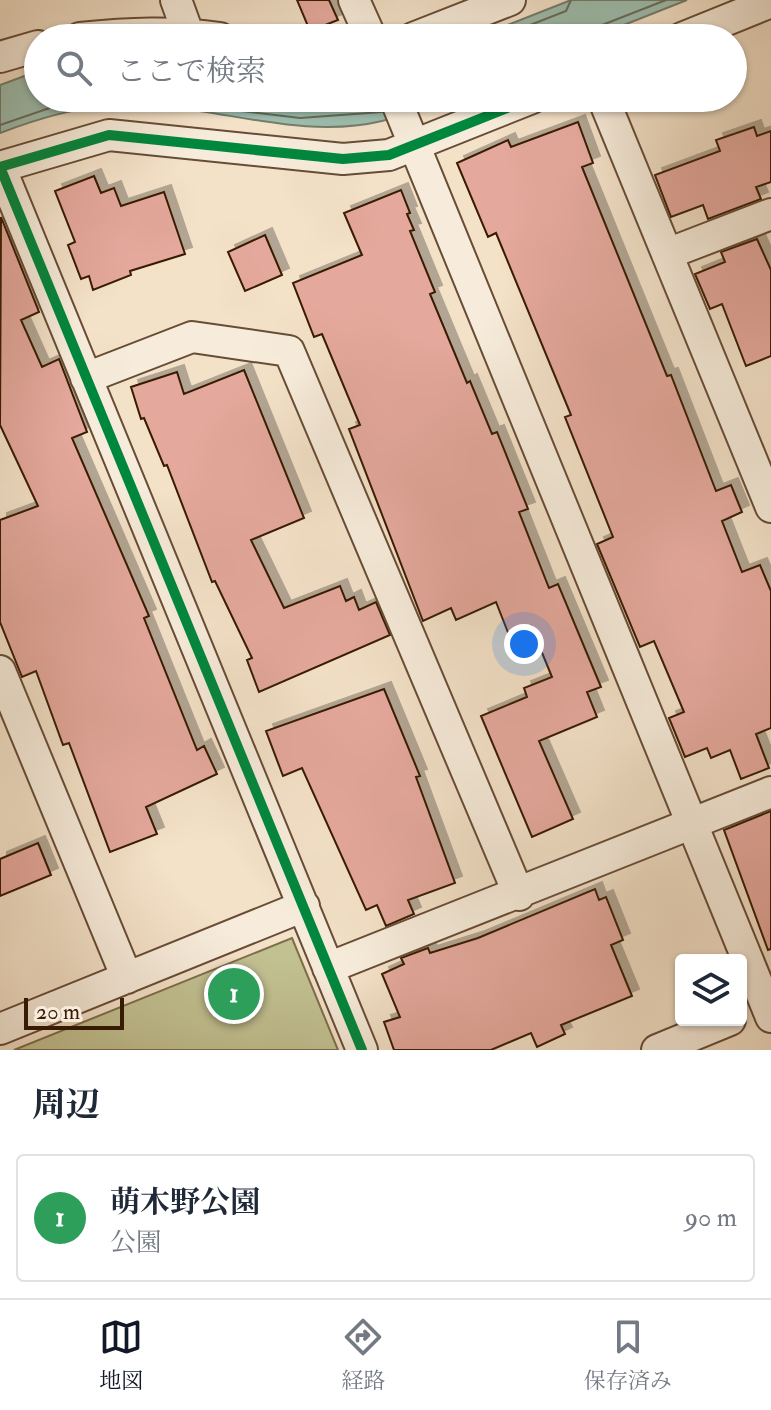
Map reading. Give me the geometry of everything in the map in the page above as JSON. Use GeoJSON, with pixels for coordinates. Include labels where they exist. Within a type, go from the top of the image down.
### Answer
{"type":"FeatureCollection","features":[{"type":"Feature","properties":{"kind":"street"},"geometry":{"type":"LineString","coordinates":[[176,0],[185,24]]}},
{"type":"Feature","properties":{"kind":"street"},"geometry":{"type":"LineString","coordinates":[[354,0],[365,24]]}},
{"type":"Feature","properties":{"kind":"street"},"geometry":{"type":"LineString","coordinates":[[449,24],[510,0]]}},
{"type":"Feature","properties":{"kind":"street"},"geometry":{"type":"LineString","coordinates":[[717,24],[771,2]]}},
{"type":"Feature","properties":{"kind":"street"},"geometry":{"type":"LineString","coordinates":[[0,57],[24,50]]}},
{"type":"Feature","properties":{"kind":"street"},"geometry":{"type":"LineString","coordinates":[[403,121],[453,112]]}},
{"type":"Feature","properties":{"kind":"street"},"geometry":{"type":"LineString","coordinates":[[609,112],[771,507]]}},
{"type":"Feature","properties":{"kind":"street"},"geometry":{"type":"LineString","coordinates":[[362,1050],[0,167],[109,135],[343,159],[389,155],[403,121]]}},
{"type":"Feature","properties":{"kind":"street"},"geometry":{"type":"LineString","coordinates":[[403,121],[690,825],[762,1010]]}},
{"type":"Feature","properties":{"kind":"street"},"geometry":{"type":"LineString","coordinates":[[667,254],[771,214]]}},
{"type":"Feature","properties":{"kind":"street"},"geometry":{"type":"LineString","coordinates":[[86,378],[192,337],[289,351],[519,895]]}},
{"type":"Feature","properties":{"kind":"street"},"geometry":{"type":"LineString","coordinates":[[0,671],[127,978]]}},
{"type":"Feature","properties":{"kind":"street"},"geometry":{"type":"LineString","coordinates":[[328,968],[519,895],[771,792]]}},
{"type":"Feature","properties":{"kind":"street"},"geometry":{"type":"LineString","coordinates":[[0,1029],[304,906]]}},
{"type":"Feature","properties":{"kind":"street"},"geometry":{"type":"LineString","coordinates":[[657,1050],[715,1026]]}},
{"type":"Feature","properties":{"kind":"shaded area"},"geometry":{"type":"Polygon","coordinates":[[[292,938],[338,1050],[14,1050],[292,938]]]}},
{"type":"Feature","properties":{"kind":"water"},"geometry":{"type":"Polygon","coordinates":[[[571,0],[687,0],[626,24],[510,24],[571,0]]]}},
{"type":"Feature","properties":{"kind":"water"},"geometry":{"type":"Polygon","coordinates":[[[24,76],[24,112],[68,112],[0,133],[0,85],[24,76]]]}},
{"type":"Feature","properties":{"kind":"water"},"geometry":{"type":"Polygon","coordinates":[[[205,112],[406,112],[382,121],[349,126],[283,124],[205,112]]]}},
{"type":"Feature","properties":{"kind":"building"},"geometry":{"type":"Polygon","coordinates":[[[297,0],[329,0],[338,20],[328,24],[307,24],[297,0]]]}},
{"type":"Feature","properties":{"kind":"building"},"geometry":{"type":"Polygon","coordinates":[[[578,122],[593,163],[582,167],[667,376],[671,375],[716,491],[731,485],[742,512],[722,521],[742,572],[760,565],[771,591],[771,728],[756,734],[769,768],[741,779],[730,750],[711,758],[707,748],[685,757],[669,718],[684,712],[654,641],[640,647],[597,544],[613,537],[565,417],[571,415],[496,233],[488,237],[457,163],[508,140],[511,147],[578,122]]]}},
{"type":"Feature","properties":{"kind":"building"},"geometry":{"type":"Polygon","coordinates":[[[754,127],[757,136],[771,131],[771,182],[756,187],[761,199],[708,219],[703,205],[671,217],[655,175],[720,151],[716,140],[754,127]]]}},
{"type":"Feature","properties":{"kind":"building"},"geometry":{"type":"Polygon","coordinates":[[[94,176],[101,193],[114,188],[121,206],[164,192],[185,254],[130,271],[131,275],[93,290],[89,276],[81,279],[68,245],[75,242],[55,191],[94,176]]]}},
{"type":"Feature","properties":{"kind":"building"},"geometry":{"type":"Polygon","coordinates":[[[401,190],[414,230],[410,231],[435,292],[430,294],[467,383],[470,381],[492,434],[497,432],[528,509],[519,512],[549,588],[558,584],[601,687],[587,692],[597,717],[539,741],[573,819],[532,837],[481,716],[527,697],[524,688],[552,677],[531,626],[509,635],[496,602],[456,620],[451,608],[423,621],[349,429],[360,425],[322,334],[314,337],[293,283],[362,255],[344,213],[401,190]]]}},
{"type":"Feature","properties":{"kind":"building"},"geometry":{"type":"Polygon","coordinates":[[[1,217],[39,312],[21,320],[42,367],[59,359],[87,432],[72,438],[149,616],[144,618],[197,750],[204,746],[217,774],[146,807],[157,834],[110,852],[69,743],[63,745],[36,671],[22,677],[0,622],[0,520],[38,506],[0,425],[1,217]]]}},
{"type":"Feature","properties":{"kind":"building"},"geometry":{"type":"Polygon","coordinates":[[[265,235],[282,275],[245,291],[228,252],[265,235]]]}},
{"type":"Feature","properties":{"kind":"building"},"geometry":{"type":"Polygon","coordinates":[[[757,239],[771,270],[771,356],[746,366],[722,304],[710,309],[695,274],[725,262],[721,252],[757,239]]]}},
{"type":"Feature","properties":{"kind":"building"},"geometry":{"type":"Polygon","coordinates":[[[244,370],[304,518],[251,540],[284,608],[340,586],[346,601],[354,597],[359,610],[376,602],[390,635],[259,692],[247,660],[252,658],[215,581],[212,582],[167,465],[164,466],[144,418],[141,419],[131,387],[177,372],[184,394],[244,370]]]}},
{"type":"Feature","properties":{"kind":"building"},"geometry":{"type":"Polygon","coordinates":[[[384,689],[420,776],[416,777],[455,883],[408,900],[414,914],[386,926],[377,905],[366,910],[302,768],[283,776],[266,731],[384,689]]]}},
{"type":"Feature","properties":{"kind":"building"},"geometry":{"type":"Polygon","coordinates":[[[771,811],[771,949],[768,950],[724,830],[771,811]]]}},
{"type":"Feature","properties":{"kind":"building"},"geometry":{"type":"Polygon","coordinates":[[[38,843],[51,875],[0,896],[0,859],[38,843]]]}},
{"type":"Feature","properties":{"kind":"building"},"geometry":{"type":"Polygon","coordinates":[[[595,889],[599,900],[606,897],[623,940],[611,945],[632,996],[561,1025],[565,1034],[537,1047],[531,1033],[491,1050],[394,1050],[384,1022],[400,1017],[382,974],[404,964],[401,958],[428,948],[430,953],[478,938],[595,889]]]}},
{"type":"Feature","properties":{"kind":"cycle path"},"geometry":{"type":"LineString","coordinates":[[362,1050],[0,167],[109,135],[343,159],[389,155],[497,112]]}},
{"type":"Feature","properties":{"kind":"place","name":"萌木野公園"},"geometry":{"type":"Point","coordinates":[234,994]}}]}
